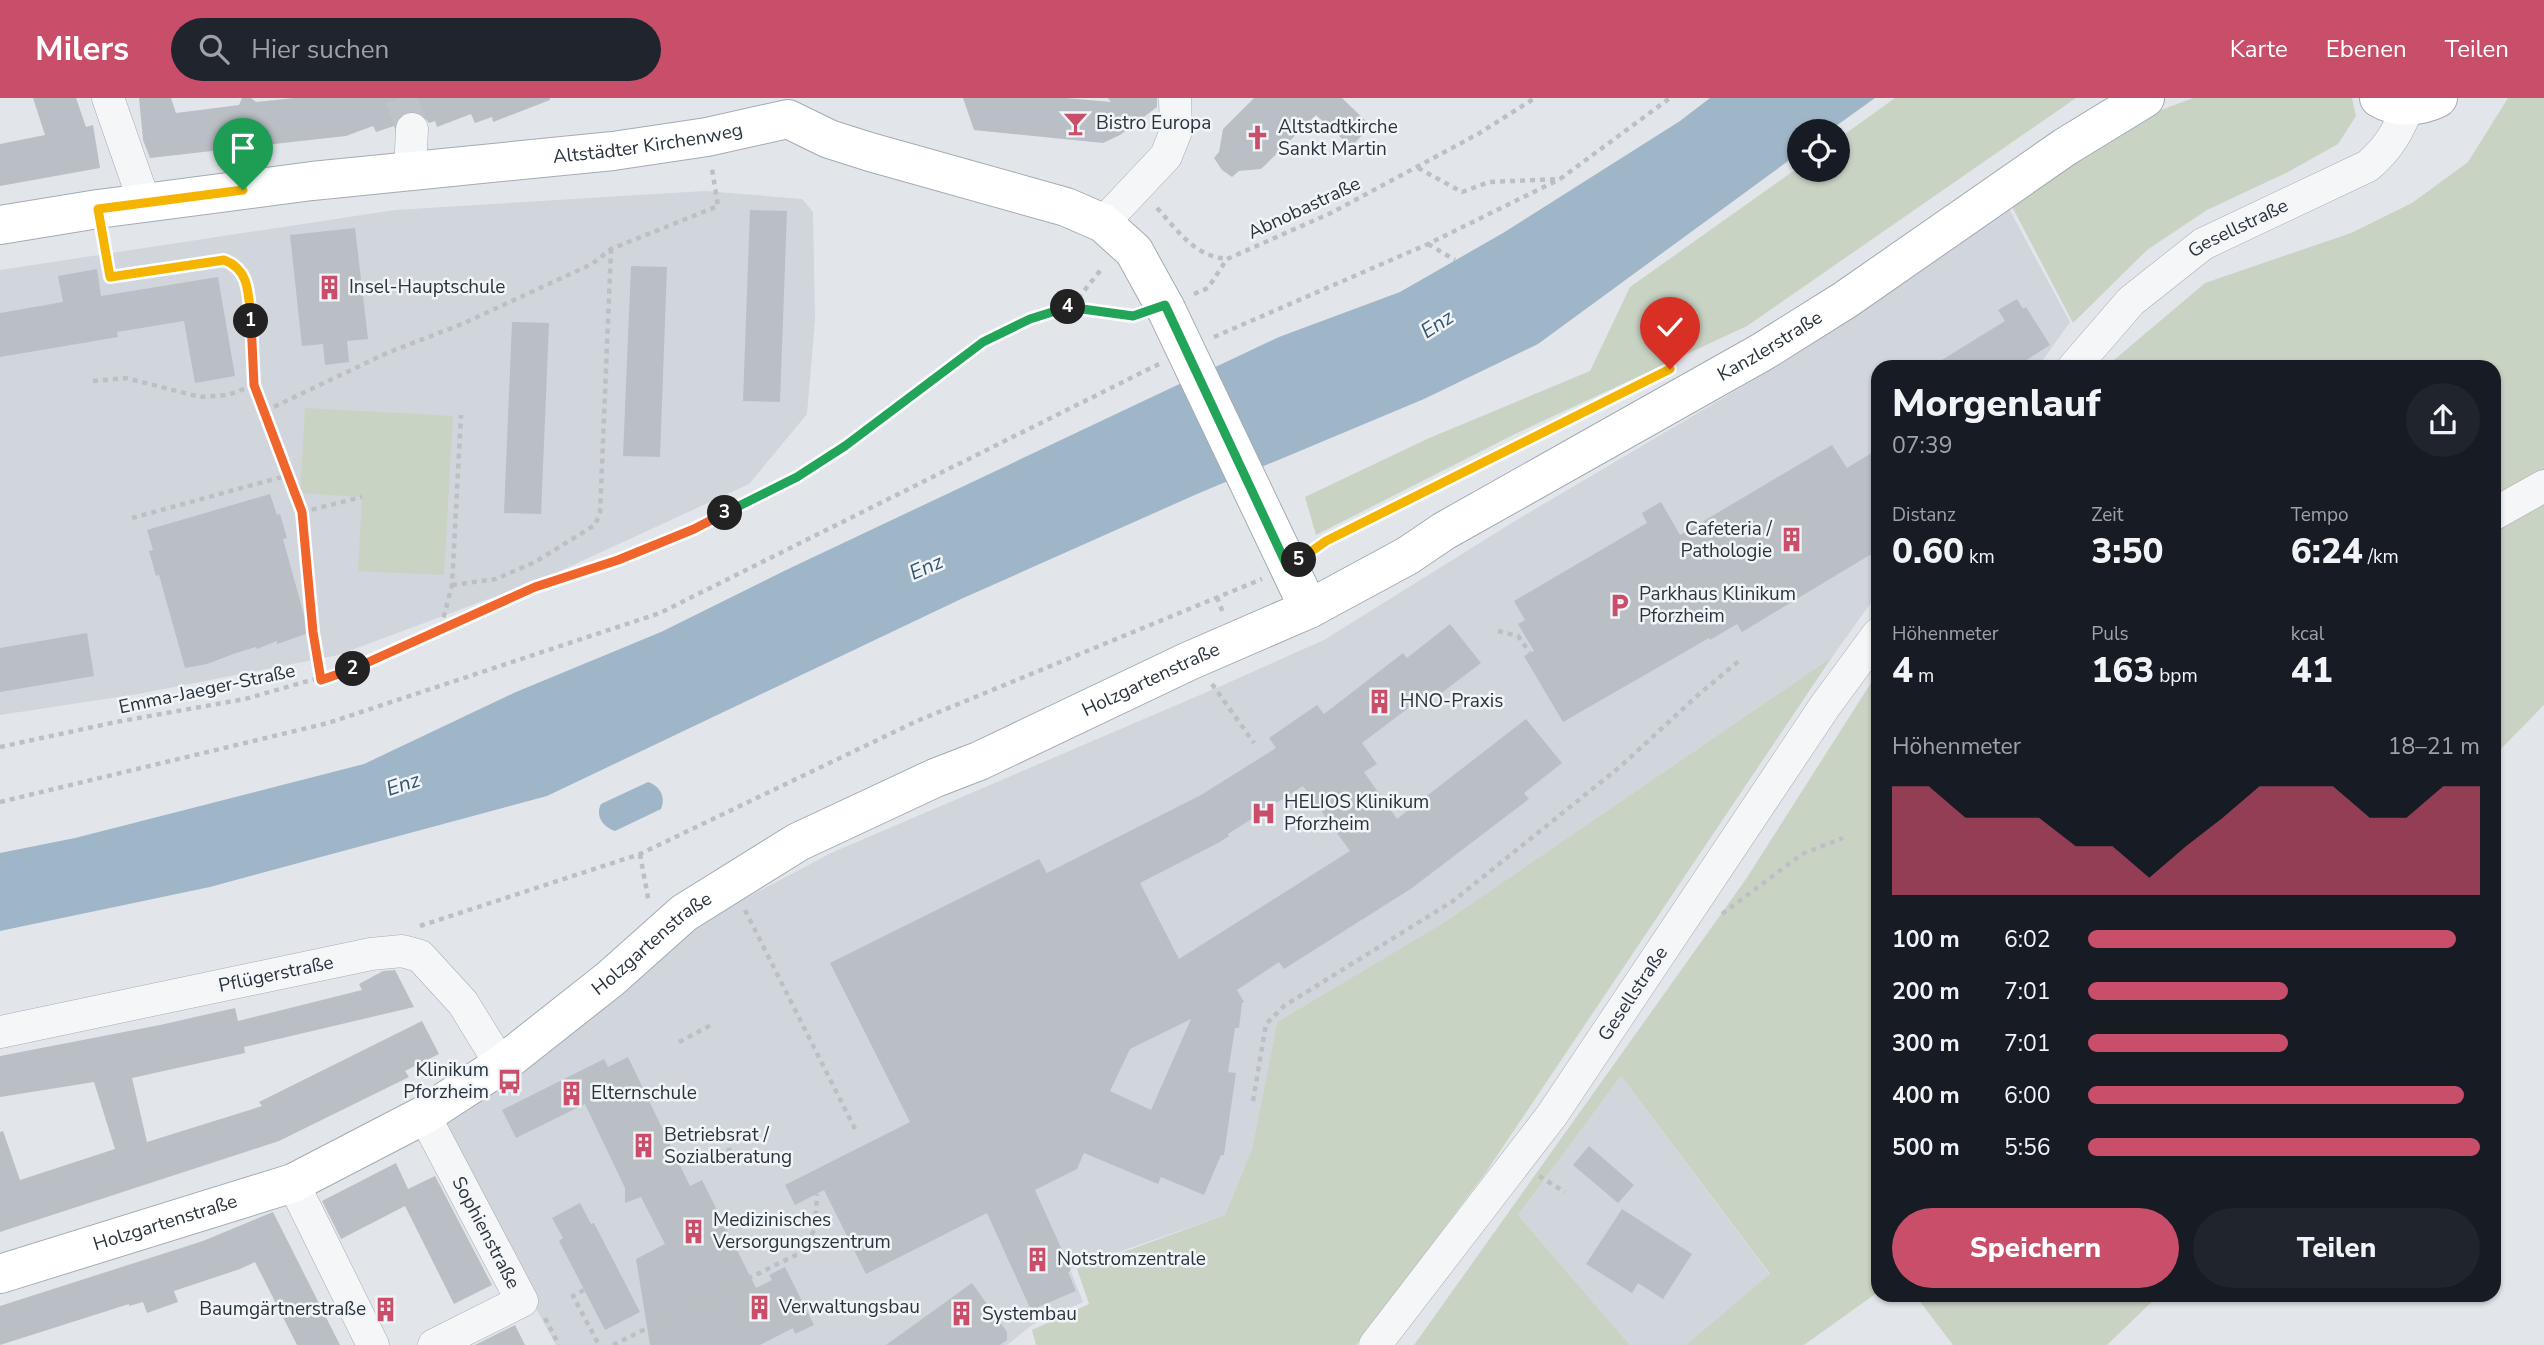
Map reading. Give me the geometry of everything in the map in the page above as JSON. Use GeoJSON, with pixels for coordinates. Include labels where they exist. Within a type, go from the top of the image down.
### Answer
{"type":"FeatureCollection","features":[{"type":"Feature","properties":{"kind":"main road","name":"Kanzlerstraße"},"geometry":{"type":"LineString","coordinates":[[1309,609],[1407,556],[1444,531],[1762,352],[1846,300],[2065,147],[2145,99]]}},
{"type":"Feature","properties":{"kind":"main road","name":"Altstädter Kirchenweg"},"geometry":{"type":"LineString","coordinates":[[0,225],[98,209],[312,181],[613,151],[706,137],[777,109],[829,139],[1066,207],[1113,231]]}},
{"type":"Feature","properties":{"kind":"main road"},"geometry":{"type":"LineString","coordinates":[[1113,231],[1143,265],[1165,307],[1309,609]]}},
{"type":"Feature","properties":{"kind":"main road","name":"Holzgartenstraße"},"geometry":{"type":"LineString","coordinates":[[0,1274],[293,1183],[424,1115],[501,1065],[610,979],[684,913],[798,842],[934,778],[979,761],[1189,661],[1309,609]]}},
{"type":"Feature","properties":{"kind":"street"},"geometry":{"type":"LineString","coordinates":[[108,98],[145,204]]}},
{"type":"Feature","properties":{"kind":"street"},"geometry":{"type":"LineString","coordinates":[[1113,231],[1166,156],[1176,131],[1175,98]]}},
{"type":"Feature","properties":{"kind":"street","name":"Gesellstraße"},"geometry":{"type":"LineString","coordinates":[[2080,360],[2131,301],[2203,244],[2368,166],[2386,151],[2409,101]]}},
{"type":"Feature","properties":{"kind":"street"},"geometry":{"type":"LineString","coordinates":[[410,172],[412,129]]}},
{"type":"Feature","properties":{"kind":"street"},"geometry":{"type":"LineString","coordinates":[[2501,510],[2544,486]]}},
{"type":"Feature","properties":{"kind":"street","name":"Gesellstraße"},"geometry":{"type":"LineString","coordinates":[[1375,1345],[1552,1115],[1825,706],[1871,644]]}},
{"type":"Feature","properties":{"kind":"street","name":"Pflügerstraße"},"geometry":{"type":"LineString","coordinates":[[0,1032],[372,954],[402,951],[420,956],[463,1003],[501,1065]]}},
{"type":"Feature","properties":{"kind":"street","name":"Sophienstraße"},"geometry":{"type":"LineString","coordinates":[[424,1115],[522,1301],[434,1345]]}},
{"type":"Feature","properties":{"kind":"street"},"geometry":{"type":"LineString","coordinates":[[293,1183],[373,1345]]}},
{"type":"Feature","properties":{"kind":"path","name":"Abnobastraße"},"geometry":{"type":"LineString","coordinates":[[1227,259],[1331,213],[1478,134],[1535,98]]}},
{"type":"Feature","properties":{"kind":"path"},"geometry":{"type":"LineString","coordinates":[[0,802],[328,723],[660,613],[1560,179],[1670,98]]}},
{"type":"Feature","properties":{"kind":"path"},"geometry":{"type":"LineString","coordinates":[[265,411],[592,264],[611,249],[718,206],[706,137]]}},
{"type":"Feature","properties":{"kind":"path"},"geometry":{"type":"LineString","coordinates":[[1417,168],[1462,191],[1489,182],[1560,179]]}},
{"type":"Feature","properties":{"kind":"path"},"geometry":{"type":"LineString","coordinates":[[1072,306],[1113,231],[1155,206],[1191,245],[1203,253],[1227,259],[1208,288],[1165,307]]}},
{"type":"Feature","properties":{"kind":"path"},"geometry":{"type":"LineString","coordinates":[[98,209],[110,277],[224,260],[235,264],[242,271],[253,336],[254,385],[302,512],[313,632],[321,680]]}},
{"type":"Feature","properties":{"kind":"path"},"geometry":{"type":"LineString","coordinates":[[1428,244],[1455,260]]}},
{"type":"Feature","properties":{"kind":"path"},"geometry":{"type":"LineString","coordinates":[[453,585],[496,579],[535,562],[595,525],[600,513],[611,249]]}},
{"type":"Feature","properties":{"kind":"path","name":"Emma-Jaeger-Straße"},"geometry":{"type":"LineString","coordinates":[[0,747],[116,722],[246,699],[321,680],[379,658],[535,587],[662,543],[779,487],[845,446],[983,342],[1021,323],[1072,306],[1133,316],[1165,307]]}},
{"type":"Feature","properties":{"kind":"path"},"geometry":{"type":"LineString","coordinates":[[93,381],[126,378],[200,397],[228,395],[254,385]]}},
{"type":"Feature","properties":{"kind":"path"},"geometry":{"type":"LineString","coordinates":[[411,929],[640,853],[916,721],[1285,562],[1596,406]]}},
{"type":"Feature","properties":{"kind":"path"},"geometry":{"type":"LineString","coordinates":[[440,628],[453,585],[461,415]]}},
{"type":"Feature","properties":{"kind":"path"},"geometry":{"type":"LineString","coordinates":[[132,519],[289,475]]}},
{"type":"Feature","properties":{"kind":"path"},"geometry":{"type":"LineString","coordinates":[[302,512],[362,497]]}},
{"type":"Feature","properties":{"kind":"path"},"geometry":{"type":"LineString","coordinates":[[1498,632],[1518,636],[1530,653]]}},
{"type":"Feature","properties":{"kind":"path"},"geometry":{"type":"LineString","coordinates":[[1253,1101],[1266,1024],[1284,1006],[1453,901],[1621,766],[1740,660]]}},
{"type":"Feature","properties":{"kind":"path"},"geometry":{"type":"LineString","coordinates":[[1219,696],[1254,743]]}},
{"type":"Feature","properties":{"kind":"path"},"geometry":{"type":"LineString","coordinates":[[1720,916],[1802,854],[1843,838]]}},
{"type":"Feature","properties":{"kind":"path"},"geometry":{"type":"LineString","coordinates":[[640,853],[649,904]]}},
{"type":"Feature","properties":{"kind":"path"},"geometry":{"type":"LineString","coordinates":[[744,909],[855,1129]]}},
{"type":"Feature","properties":{"kind":"path"},"geometry":{"type":"LineString","coordinates":[[679,1042],[711,1025]]}},
{"type":"Feature","properties":{"kind":"path"},"geometry":{"type":"LineString","coordinates":[[678,1161],[734,1149]]}},
{"type":"Feature","properties":{"kind":"path"},"geometry":{"type":"LineString","coordinates":[[613,1345],[800,1253],[815,1229],[817,1194]]}},
{"type":"Feature","properties":{"kind":"path"},"geometry":{"type":"LineString","coordinates":[[584,1290],[573,1296],[599,1345]]}},
{"type":"Feature","properties":{"kind":"shaded area"},"geometry":{"type":"Polygon","coordinates":[[[705,191],[802,199],[813,212],[815,320],[807,414],[749,484],[545,578],[338,655],[138,694],[0,715],[0,270],[395,210],[705,191]]]}},
{"type":"Feature","properties":{"kind":"shaded area","name":"HELIOS Klinikum Pforzheim"},"geometry":{"type":"Polygon","coordinates":[[[2007,205],[2070,322],[2043,360],[1871,360],[1871,603],[1832,657],[1443,923],[1277,1022],[1252,1149],[1225,1215],[1070,1269],[1083,1302],[1032,1325],[1007,1345],[556,1345],[432,1119],[688,929],[831,853],[1324,640],[1515,521],[1774,368],[2007,205]]]}},
{"type":"Feature","properties":{"kind":"shaded area"},"geometry":{"type":"Polygon","coordinates":[[[1621,1076],[1770,1275],[1686,1345],[1630,1345],[1518,1215],[1621,1076]]]}},
{"type":"Feature","properties":{"kind":"green space"},"geometry":{"type":"Polygon","coordinates":[[[1895,98],[2076,98],[1747,326],[1515,434],[1316,535],[1305,497],[1427,439],[1590,371],[1630,287],[1787,176],[1787,182],[1850,182],[1850,130],[1895,98]]]}},
{"type":"Feature","properties":{"kind":"green space"},"geometry":{"type":"Polygon","coordinates":[[[2193,98],[2352,98],[2356,116],[2338,144],[2288,172],[2207,210],[2147,250],[2073,323],[2007,197],[2153,113],[2193,98]]]}},
{"type":"Feature","properties":{"kind":"green space"},"geometry":{"type":"Polygon","coordinates":[[[2508,98],[2544,98],[2544,705],[2501,749],[2501,360],[2114,360],[2205,283],[2351,233],[2412,203],[2468,162],[2508,98]]]}},
{"type":"Feature","properties":{"kind":"green space"},"geometry":{"type":"Polygon","coordinates":[[[305,408],[453,416],[444,575],[358,571],[362,497],[300,493],[305,408]]]}},
{"type":"Feature","properties":{"kind":"green space"},"geometry":{"type":"Polygon","coordinates":[[[1832,657],[1486,1172],[1356,1345],[1036,1345],[1032,1330],[1089,1304],[1077,1269],[1225,1215],[1252,1149],[1277,1022],[1443,923],[1832,657]]]}},
{"type":"Feature","properties":{"kind":"green space"},"geometry":{"type":"Polygon","coordinates":[[[1871,683],[1871,1297],[1804,1345],[1686,1345],[1770,1274],[1621,1076],[1518,1215],[1630,1345],[1414,1345],[1746,879],[1871,683]]]}},
{"type":"Feature","properties":{"kind":"green space"},"geometry":{"type":"Polygon","coordinates":[[[1920,1302],[2152,1302],[2107,1345],[1953,1345],[1920,1302]]]}},
{"type":"Feature","properties":{"kind":"water","name":"Enz"},"geometry":{"type":"Polygon","coordinates":[[[1710,98],[1875,98],[1846,119],[1787,119],[1787,162],[1538,344],[1424,399],[1197,494],[961,599],[547,796],[210,887],[0,931],[0,853],[75,838],[364,764],[516,692],[661,632],[1279,337],[1400,292],[1503,233],[1680,121],[1710,98]]]}},
{"type":"Feature","properties":{"kind":"water"},"geometry":{"type":"Polygon","coordinates":[[[648,782],[661,792],[661,809],[615,831],[607,827],[600,817],[601,804],[648,782]]]}},
{"type":"Feature","properties":{"kind":"building"},"geometry":{"type":"Polygon","coordinates":[[[33,98],[76,98],[86,127],[93,125],[100,168],[0,186],[0,144],[45,135],[33,98]]]}},
{"type":"Feature","properties":{"kind":"building"},"geometry":{"type":"Polygon","coordinates":[[[139,98],[171,98],[176,113],[239,105],[242,98],[251,98],[256,102],[294,98],[550,100],[493,122],[492,117],[475,123],[471,114],[437,127],[435,121],[429,123],[422,114],[412,111],[403,113],[394,126],[376,132],[373,126],[346,136],[150,158],[143,140],[139,98]]]}},
{"type":"Feature","properties":{"kind":"building"},"geometry":{"type":"Polygon","coordinates":[[[963,98],[1066,98],[1111,102],[1108,98],[1157,98],[1157,107],[1120,135],[1103,143],[974,130],[963,98]]]}},
{"type":"Feature","properties":{"kind":"building","name":"Altstadtkirche Sankt Martin"},"geometry":{"type":"Polygon","coordinates":[[[1254,98],[1342,98],[1371,126],[1351,147],[1316,115],[1261,169],[1239,171],[1232,177],[1222,170],[1214,158],[1219,152],[1223,129],[1254,98]]]}},
{"type":"Feature","properties":{"kind":"building"},"geometry":{"type":"Polygon","coordinates":[[[750,210],[787,211],[780,402],[743,401],[750,210]]]}},
{"type":"Feature","properties":{"kind":"building","name":"Insel-Hauptschule"},"geometry":{"type":"Polygon","coordinates":[[[355,228],[368,339],[347,341],[349,362],[325,365],[323,344],[302,346],[290,235],[355,228]]]}},
{"type":"Feature","properties":{"kind":"building"},"geometry":{"type":"Polygon","coordinates":[[[631,266],[667,267],[660,457],[623,456],[631,266]]]}},
{"type":"Feature","properties":{"kind":"building"},"geometry":{"type":"Polygon","coordinates":[[[97,269],[101,296],[218,277],[235,376],[195,383],[184,321],[117,332],[118,337],[0,357],[0,313],[63,302],[58,276],[97,269]]]}},
{"type":"Feature","properties":{"kind":"building"},"geometry":{"type":"Polygon","coordinates":[[[2017,299],[2023,309],[2026,307],[2050,345],[2027,360],[1942,360],[2005,321],[1998,310],[2017,299]]]}},
{"type":"Feature","properties":{"kind":"building"},"geometry":{"type":"Polygon","coordinates":[[[512,322],[549,323],[541,514],[504,513],[512,322]]]}},
{"type":"Feature","properties":{"kind":"building"},"geometry":{"type":"Polygon","coordinates":[[[1832,445],[1847,468],[1871,453],[1871,554],[1742,632],[1737,624],[1710,640],[1709,638],[1563,722],[1524,656],[1534,651],[1518,624],[1525,620],[1514,601],[1647,523],[1642,513],[1661,502],[1680,535],[1832,445]]]}},
{"type":"Feature","properties":{"kind":"building"},"geometry":{"type":"Polygon","coordinates":[[[270,494],[277,515],[280,514],[287,538],[283,539],[309,633],[207,664],[185,668],[159,575],[156,576],[149,551],[153,550],[147,530],[270,494]]]}},
{"type":"Feature","properties":{"kind":"building"},"geometry":{"type":"Polygon","coordinates":[[[1450,624],[1481,663],[1436,697],[1431,691],[1362,743],[1377,764],[1364,772],[1397,819],[1526,719],[1562,763],[1524,793],[1529,799],[1412,888],[1284,969],[1279,962],[1237,990],[1244,1002],[1239,1028],[1235,1028],[1228,1072],[1236,1073],[1224,1155],[1221,1155],[1204,1195],[1161,1177],[1158,1184],[1084,1153],[1077,1169],[1035,1190],[1071,1270],[1068,1272],[1076,1291],[1031,1310],[987,1213],[866,1274],[824,1190],[795,1205],[785,1185],[910,1122],[830,963],[1039,859],[1047,873],[1201,795],[1276,748],[1269,738],[1317,705],[1324,714],[1403,653],[1407,658],[1450,624]],[[1303,786],[1218,843],[1140,883],[1179,959],[1350,851],[1303,786]],[[1191,1019],[1130,1049],[1110,1091],[1151,1110],[1191,1019]]]}},
{"type":"Feature","properties":{"kind":"building"},"geometry":{"type":"Polygon","coordinates":[[[87,633],[94,676],[0,692],[0,648],[87,633]]]}},
{"type":"Feature","properties":{"kind":"building"},"geometry":{"type":"Polygon","coordinates":[[[395,970],[414,1007],[244,1047],[245,1053],[132,1078],[147,1142],[262,1106],[259,1102],[422,1021],[439,1054],[405,1071],[409,1077],[279,1141],[0,1232],[0,1132],[3,1131],[20,1180],[115,1149],[94,1082],[0,1097],[0,1056],[235,1008],[238,1021],[362,990],[359,984],[383,971],[395,970]]]}},
{"type":"Feature","properties":{"kind":"building"},"geometry":{"type":"Polygon","coordinates":[[[628,1057],[690,1186],[702,1180],[756,1288],[772,1280],[769,1275],[785,1267],[814,1325],[795,1334],[793,1328],[760,1345],[650,1345],[636,1259],[665,1244],[641,1197],[625,1203],[625,1188],[585,1104],[516,1138],[502,1110],[604,1059],[608,1067],[628,1057]]]}},
{"type":"Feature","properties":{"kind":"building"},"geometry":{"type":"Polygon","coordinates":[[[1589,1146],[1634,1185],[1618,1203],[1573,1165],[1589,1146]]]}},
{"type":"Feature","properties":{"kind":"building"},"geometry":{"type":"Polygon","coordinates":[[[396,1163],[408,1189],[435,1176],[492,1285],[454,1304],[405,1206],[341,1239],[322,1201],[396,1163]]]}},
{"type":"Feature","properties":{"kind":"building"},"geometry":{"type":"Polygon","coordinates":[[[580,1203],[591,1224],[594,1223],[640,1312],[605,1330],[559,1241],[563,1238],[552,1218],[580,1203]]]}},
{"type":"Feature","properties":{"kind":"building"},"geometry":{"type":"Polygon","coordinates":[[[1622,1209],[1692,1254],[1663,1299],[1638,1283],[1632,1293],[1586,1264],[1622,1209]]]}},
{"type":"Feature","properties":{"kind":"building"},"geometry":{"type":"Polygon","coordinates":[[[273,1212],[340,1345],[297,1345],[255,1262],[174,1291],[178,1302],[147,1313],[143,1302],[129,1304],[0,1345],[0,1306],[203,1241],[273,1212]]]}},
{"type":"Feature","properties":{"kind":"building","name":"Systembau"},"geometry":{"type":"Polygon","coordinates":[[[972,1283],[1007,1332],[1007,1340],[1000,1345],[886,1345],[972,1283]]]}},
{"type":"Feature","properties":{"kind":"building"},"geometry":{"type":"Polygon","coordinates":[[[515,1325],[525,1345],[475,1345],[515,1325]]]}},
{"type":"Feature","properties":{"kind":"tunnel"},"geometry":{"type":"LineString","coordinates":[[401,98],[412,129]]}},
{"type":"Feature","properties":{"kind":"place","name":"Bistro Europa"},"geometry":{"type":"Point","coordinates":[1076,123]}},
{"type":"Feature","properties":{"kind":"place","name":"Altstadtkirche Sankt Martin"},"geometry":{"type":"Point","coordinates":[1258,138]}},
{"type":"Feature","properties":{"kind":"place","name":"Insel-Hauptschule"},"geometry":{"type":"Point","coordinates":[329,287]}},
{"type":"Feature","properties":{"kind":"place","name":"Cafeteria / Pathologie"},"geometry":{"type":"Point","coordinates":[1792,540]}},
{"type":"Feature","properties":{"kind":"place","name":"Parkhaus Klinikum Pforzheim"},"geometry":{"type":"Point","coordinates":[1619,605]}},
{"type":"Feature","properties":{"kind":"place","name":"HNO-Praxis"},"geometry":{"type":"Point","coordinates":[1380,701]}},
{"type":"Feature","properties":{"kind":"place","name":"HELIOS Klinikum Pforzheim"},"geometry":{"type":"Point","coordinates":[1264,813]}},
{"type":"Feature","properties":{"kind":"place","name":"Klinikum Pforzheim"},"geometry":{"type":"Point","coordinates":[509,1081]}},
{"type":"Feature","properties":{"kind":"place","name":"Elternschule"},"geometry":{"type":"Point","coordinates":[571,1093]}},
{"type":"Feature","properties":{"kind":"place","name":"Betriebsrat / Sozialberatung"},"geometry":{"type":"Point","coordinates":[644,1146]}},
{"type":"Feature","properties":{"kind":"place","name":"Medizinisches Versorgungszentrum"},"geometry":{"type":"Point","coordinates":[693,1231]}},
{"type":"Feature","properties":{"kind":"place","name":"Notstromzentrale"},"geometry":{"type":"Point","coordinates":[1037,1259]}},
{"type":"Feature","properties":{"kind":"place","name":"Verwaltungsbau"},"geometry":{"type":"Point","coordinates":[759,1307]}},
{"type":"Feature","properties":{"kind":"place","name":"Baumgärtnerstraße"},"geometry":{"type":"Point","coordinates":[386,1309]}},
{"type":"Feature","properties":{"kind":"place","name":"Systembau"},"geometry":{"type":"Point","coordinates":[962,1314]}},
{"type":"Feature","properties":{"kind":"route"},"geometry":{"type":"LineString","coordinates":[[243,190],[98,209],[110,277],[224,260],[235,264],[242,271],[253,336],[254,385],[302,512],[313,632],[321,680],[379,658],[535,587],[662,543],[769,492],[845,446],[983,342],[1030,319],[1072,306],[1133,316],[1165,305],[1288,568],[1326,541],[1670,369]]}}]}
